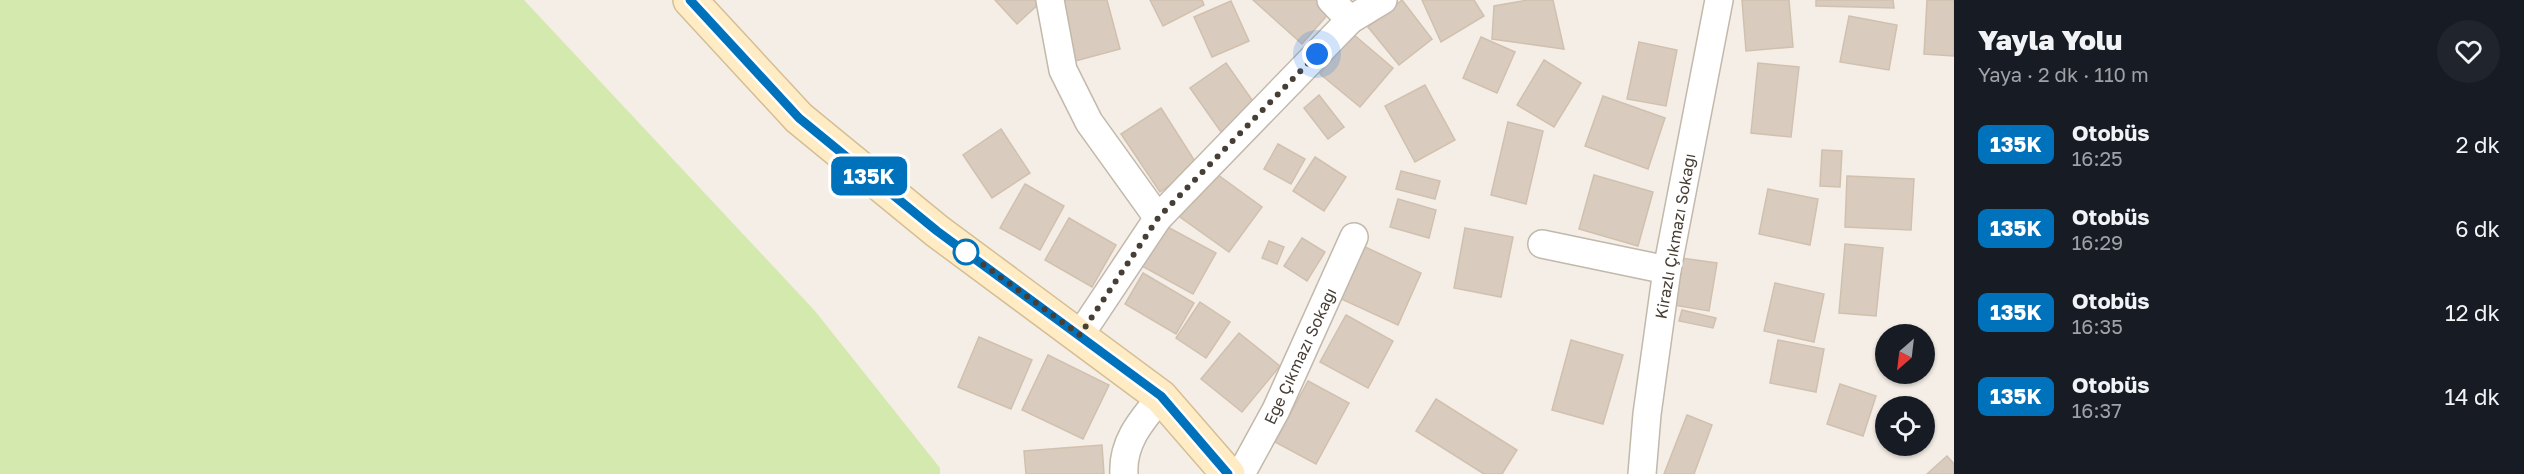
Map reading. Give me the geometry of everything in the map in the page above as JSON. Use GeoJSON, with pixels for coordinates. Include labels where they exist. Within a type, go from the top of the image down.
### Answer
{"type":"FeatureCollection","features":[{"type":"Feature","properties":{"kind":"main road"},"geometry":{"type":"LineString","coordinates":[[690,0],[799,118],[937,231],[1161,396],[1228,474]]}},
{"type":"Feature","properties":{"kind":"street"},"geometry":{"type":"LineString","coordinates":[[1050,0],[1063,70],[1084,112],[1158,218]]}},
{"type":"Feature","properties":{"kind":"street"},"geometry":{"type":"LineString","coordinates":[[1331,0],[1350,20]]}},
{"type":"Feature","properties":{"kind":"street"},"geometry":{"type":"LineString","coordinates":[[1080,335],[1158,218],[1350,20],[1383,0]]}},
{"type":"Feature","properties":{"kind":"street","name":"Kirazlı Çıkmazı Sokağı"},"geometry":{"type":"LineString","coordinates":[[1642,474],[1647,414],[1667,270],[1720,6],[1719,0]]}},
{"type":"Feature","properties":{"kind":"street","name":"Ege Çıkmazı Sokağı"},"geometry":{"type":"LineString","coordinates":[[1241,474],[1286,389],[1354,237]]}},
{"type":"Feature","properties":{"kind":"street"},"geometry":{"type":"LineString","coordinates":[[1542,244],[1667,270]]}},
{"type":"Feature","properties":{"kind":"street"},"geometry":{"type":"LineString","coordinates":[[1124,474],[1123,461],[1133,432],[1161,396]]}},
{"type":"Feature","properties":{"kind":"green space"},"geometry":{"type":"Polygon","coordinates":[[[0,0],[524,0],[815,311],[940,468],[940,474],[0,474],[0,0]]]}},
{"type":"Feature","properties":{"kind":"building"},"geometry":{"type":"Polygon","coordinates":[[[995,0],[1043,0],[1017,24],[995,0]]]}},
{"type":"Feature","properties":{"kind":"building"},"geometry":{"type":"Polygon","coordinates":[[[1059,0],[1107,0],[1120,49],[1075,61],[1059,0]]]}},
{"type":"Feature","properties":{"kind":"building"},"geometry":{"type":"Polygon","coordinates":[[[1150,0],[1202,0],[1204,5],[1163,26],[1150,0]]]}},
{"type":"Feature","properties":{"kind":"building"},"geometry":{"type":"Polygon","coordinates":[[[1253,0],[1317,0],[1330,12],[1302,44],[1253,0]]]}},
{"type":"Feature","properties":{"kind":"building"},"geometry":{"type":"Polygon","coordinates":[[[1402,0],[1432,39],[1399,65],[1368,27],[1402,0]]]}},
{"type":"Feature","properties":{"kind":"building"},"geometry":{"type":"Polygon","coordinates":[[[1422,0],[1474,0],[1484,16],[1441,42],[1422,0]]]}},
{"type":"Feature","properties":{"kind":"building"},"geometry":{"type":"Polygon","coordinates":[[[1528,0],[1553,0],[1564,49],[1492,39],[1494,6],[1528,0]]]}},
{"type":"Feature","properties":{"kind":"building"},"geometry":{"type":"Polygon","coordinates":[[[1742,0],[1789,0],[1793,47],[1746,51],[1742,0]]]}},
{"type":"Feature","properties":{"kind":"building"},"geometry":{"type":"Polygon","coordinates":[[[1816,0],[1893,0],[1894,8],[1816,6],[1816,0]]]}},
{"type":"Feature","properties":{"kind":"building"},"geometry":{"type":"Polygon","coordinates":[[[1927,0],[1954,0],[1954,56],[1924,54],[1927,0]]]}},
{"type":"Feature","properties":{"kind":"building"},"geometry":{"type":"Polygon","coordinates":[[[1231,1],[1249,41],[1212,57],[1194,17],[1231,1]]]}},
{"type":"Feature","properties":{"kind":"building"},"geometry":{"type":"Polygon","coordinates":[[[1849,16],[1897,25],[1889,70],[1840,62],[1849,16]]]}},
{"type":"Feature","properties":{"kind":"building"},"geometry":{"type":"Polygon","coordinates":[[[1353,34],[1393,68],[1360,107],[1320,74],[1353,34]]]}},
{"type":"Feature","properties":{"kind":"building"},"geometry":{"type":"Polygon","coordinates":[[[1481,37],[1515,52],[1497,93],[1463,78],[1481,37]]]}},
{"type":"Feature","properties":{"kind":"building"},"geometry":{"type":"Polygon","coordinates":[[[1639,42],[1677,50],[1666,106],[1627,99],[1639,42]]]}},
{"type":"Feature","properties":{"kind":"building"},"geometry":{"type":"Polygon","coordinates":[[[1544,60],[1581,83],[1554,127],[1517,105],[1544,60]]]}},
{"type":"Feature","properties":{"kind":"building"},"geometry":{"type":"Polygon","coordinates":[[[1226,63],[1257,107],[1221,132],[1190,88],[1226,63]]]}},
{"type":"Feature","properties":{"kind":"building"},"geometry":{"type":"Polygon","coordinates":[[[1758,63],[1799,67],[1791,137],[1751,133],[1758,63]]]}},
{"type":"Feature","properties":{"kind":"building"},"geometry":{"type":"Polygon","coordinates":[[[1425,85],[1455,140],[1415,162],[1385,106],[1425,85]]]}},
{"type":"Feature","properties":{"kind":"building"},"geometry":{"type":"Polygon","coordinates":[[[1319,95],[1344,127],[1328,139],[1304,108],[1319,95]]]}},
{"type":"Feature","properties":{"kind":"building"},"geometry":{"type":"Polygon","coordinates":[[[1603,96],[1665,118],[1648,169],[1585,146],[1603,96]]]}},
{"type":"Feature","properties":{"kind":"building"},"geometry":{"type":"Polygon","coordinates":[[[1161,108],[1198,166],[1160,192],[1121,134],[1161,108]]]}},
{"type":"Feature","properties":{"kind":"building"},"geometry":{"type":"Polygon","coordinates":[[[1508,122],[1543,131],[1526,204],[1491,195],[1508,122]]]}},
{"type":"Feature","properties":{"kind":"building"},"geometry":{"type":"Polygon","coordinates":[[[1001,129],[1030,173],[992,198],[963,155],[1001,129]]]}},
{"type":"Feature","properties":{"kind":"building"},"geometry":{"type":"Polygon","coordinates":[[[1278,144],[1305,159],[1291,184],[1264,169],[1278,144]]]}},
{"type":"Feature","properties":{"kind":"building"},"geometry":{"type":"Polygon","coordinates":[[[1822,150],[1842,151],[1840,187],[1820,186],[1822,150]]]}},
{"type":"Feature","properties":{"kind":"building"},"geometry":{"type":"Polygon","coordinates":[[[1315,157],[1346,177],[1324,211],[1293,191],[1315,157]]]}},
{"type":"Feature","properties":{"kind":"building"},"geometry":{"type":"Polygon","coordinates":[[[1401,171],[1440,181],[1435,199],[1396,189],[1401,171]]]}},
{"type":"Feature","properties":{"kind":"building"},"geometry":{"type":"Polygon","coordinates":[[[1214,172],[1262,207],[1229,252],[1180,217],[1214,172]]]}},
{"type":"Feature","properties":{"kind":"building"},"geometry":{"type":"Polygon","coordinates":[[[1594,175],[1653,192],[1638,246],[1579,229],[1594,175]]]}},
{"type":"Feature","properties":{"kind":"building"},"geometry":{"type":"Polygon","coordinates":[[[1847,176],[1914,179],[1911,230],[1845,227],[1847,176]]]}},
{"type":"Feature","properties":{"kind":"building"},"geometry":{"type":"Polygon","coordinates":[[[1025,184],[1064,206],[1040,250],[1000,228],[1025,184]]]}},
{"type":"Feature","properties":{"kind":"building"},"geometry":{"type":"Polygon","coordinates":[[[1768,189],[1818,199],[1810,245],[1759,234],[1768,189]]]}},
{"type":"Feature","properties":{"kind":"building"},"geometry":{"type":"Polygon","coordinates":[[[1398,199],[1436,210],[1429,238],[1390,227],[1398,199]]]}},
{"type":"Feature","properties":{"kind":"building"},"geometry":{"type":"Polygon","coordinates":[[[1069,218],[1116,245],[1092,287],[1045,260],[1069,218]]]}},
{"type":"Feature","properties":{"kind":"building"},"geometry":{"type":"Polygon","coordinates":[[[1162,224],[1216,253],[1193,294],[1140,265],[1162,224]]]}},
{"type":"Feature","properties":{"kind":"building"},"geometry":{"type":"Polygon","coordinates":[[[1465,228],[1513,237],[1501,297],[1454,288],[1465,228]]]}},
{"type":"Feature","properties":{"kind":"building"},"geometry":{"type":"Polygon","coordinates":[[[1302,238],[1325,252],[1307,281],[1284,266],[1302,238]]]}},
{"type":"Feature","properties":{"kind":"building"},"geometry":{"type":"Polygon","coordinates":[[[1269,241],[1284,247],[1277,264],[1262,258],[1269,241]]]}},
{"type":"Feature","properties":{"kind":"building"},"geometry":{"type":"Polygon","coordinates":[[[1845,244],[1883,248],[1876,316],[1839,313],[1845,244]]]}},
{"type":"Feature","properties":{"kind":"building"},"geometry":{"type":"Polygon","coordinates":[[[1363,246],[1421,273],[1398,325],[1339,298],[1363,246]]]}},
{"type":"Feature","properties":{"kind":"building"},"geometry":{"type":"Polygon","coordinates":[[[1681,258],[1717,263],[1709,311],[1673,305],[1681,258]]]}},
{"type":"Feature","properties":{"kind":"building"},"geometry":{"type":"Polygon","coordinates":[[[1143,273],[1194,303],[1176,334],[1125,304],[1143,273]]]}},
{"type":"Feature","properties":{"kind":"building"},"geometry":{"type":"Polygon","coordinates":[[[1775,283],[1824,294],[1814,342],[1764,331],[1775,283]]]}},
{"type":"Feature","properties":{"kind":"building"},"geometry":{"type":"Polygon","coordinates":[[[1200,302],[1230,322],[1206,358],[1176,338],[1200,302]]]}},
{"type":"Feature","properties":{"kind":"building"},"geometry":{"type":"Polygon","coordinates":[[[1682,310],[1716,318],[1713,328],[1679,321],[1682,310]]]}},
{"type":"Feature","properties":{"kind":"building"},"geometry":{"type":"Polygon","coordinates":[[[1346,315],[1393,341],[1368,388],[1320,362],[1346,315]]]}},
{"type":"Feature","properties":{"kind":"building"},"geometry":{"type":"Polygon","coordinates":[[[1239,333],[1280,366],[1242,412],[1201,379],[1239,333]]]}},
{"type":"Feature","properties":{"kind":"building"},"geometry":{"type":"Polygon","coordinates":[[[979,337],[1032,360],[1011,409],[958,387],[979,337]]]}},
{"type":"Feature","properties":{"kind":"building"},"geometry":{"type":"Polygon","coordinates":[[[1571,340],[1623,355],[1603,424],[1552,410],[1571,340]]]}},
{"type":"Feature","properties":{"kind":"building"},"geometry":{"type":"Polygon","coordinates":[[[1778,340],[1824,349],[1816,392],[1770,383],[1778,340]]]}},
{"type":"Feature","properties":{"kind":"building"},"geometry":{"type":"Polygon","coordinates":[[[1048,355],[1109,385],[1083,439],[1022,410],[1048,355]]]}},
{"type":"Feature","properties":{"kind":"building"},"geometry":{"type":"Polygon","coordinates":[[[1308,381],[1349,403],[1316,464],[1275,442],[1308,381]]]}},
{"type":"Feature","properties":{"kind":"building"},"geometry":{"type":"Polygon","coordinates":[[[1840,384],[1876,396],[1863,436],[1827,424],[1840,384]]]}},
{"type":"Feature","properties":{"kind":"building"},"geometry":{"type":"Polygon","coordinates":[[[1436,399],[1517,450],[1502,474],[1484,474],[1416,431],[1436,399]]]}},
{"type":"Feature","properties":{"kind":"building"},"geometry":{"type":"Polygon","coordinates":[[[1687,415],[1712,425],[1694,474],[1664,474],[1687,415]]]}},
{"type":"Feature","properties":{"kind":"building"},"geometry":{"type":"Polygon","coordinates":[[[1102,445],[1104,474],[1026,474],[1024,451],[1102,445]]]}},
{"type":"Feature","properties":{"kind":"building"},"geometry":{"type":"Polygon","coordinates":[[[1947,456],[1954,464],[1954,474],[1927,474],[1947,456]]]}},
{"type":"Feature","properties":{"kind":"bus line","name":"135K"},"geometry":{"type":"LineString","coordinates":[[690,0],[799,118],[937,231],[1161,396],[1228,474]]}},
{"type":"Feature","properties":{"kind":"route"},"geometry":{"type":"LineString","coordinates":[[966,252],[1080,335],[1158,218],[1317,54]]}}]}
